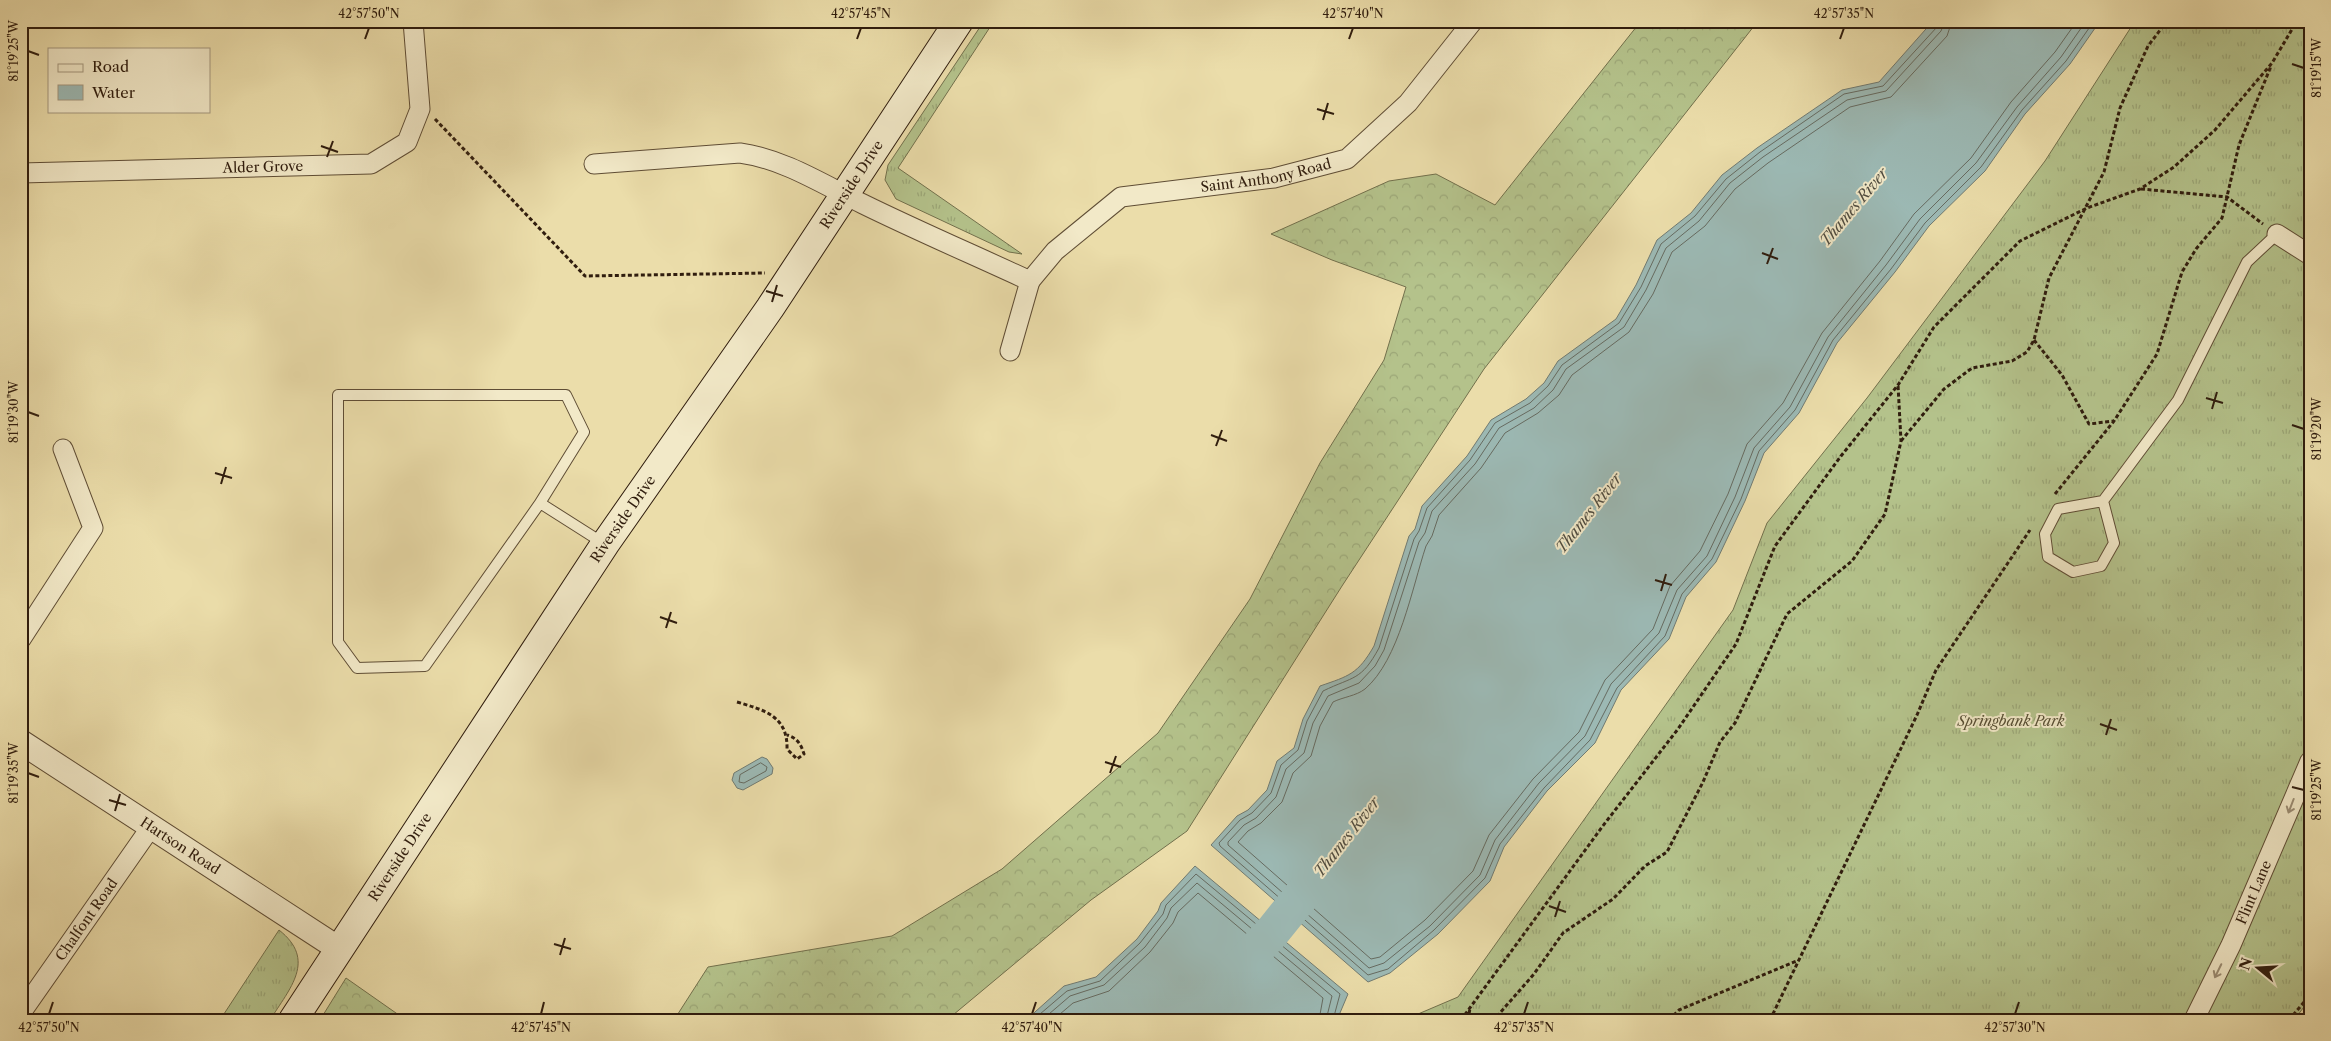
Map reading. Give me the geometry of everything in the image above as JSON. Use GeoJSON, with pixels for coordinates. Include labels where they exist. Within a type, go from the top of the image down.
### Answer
{"type":"FeatureCollection","features":[{"type":"Feature","properties":{"kind":"main road","name":"Riverside Drive"},"geometry":{"type":"LineString","coordinates":[[293,1020],[605,544],[788,282],[959,21]]}},
{"type":"Feature","properties":{"kind":"street","name":"Alder Grove"},"geometry":{"type":"LineString","coordinates":[[21,173],[371,164],[407,142],[420,109],[413,21]]}},
{"type":"Feature","properties":{"kind":"street","name":"Saint Anthony Road"},"geometry":{"type":"LineString","coordinates":[[1010,351],[1030,281],[1055,251],[1121,197],[1274,178],[1347,159],[1408,103],[1472,21]]}},
{"type":"Feature","properties":{"kind":"street"},"geometry":{"type":"LineString","coordinates":[[594,164],[740,153],[758,156],[828,186],[1030,281]]}},
{"type":"Feature","properties":{"kind":"street"},"geometry":{"type":"LineString","coordinates":[[2277,234],[2310,255]]}},
{"type":"Feature","properties":{"kind":"street"},"geometry":{"type":"LineString","coordinates":[[21,639],[73,562],[92,528],[63,449]]}},
{"type":"Feature","properties":{"kind":"street","name":"Hartson Road"},"geometry":{"type":"LineString","coordinates":[[21,742],[339,949]]}},
{"type":"Feature","properties":{"kind":"street","name":"Flint Lane"},"geometry":{"type":"LineString","coordinates":[[2194,1020],[2231,945],[2310,761]]}},
{"type":"Feature","properties":{"kind":"street","name":"Chalfont Road"},"geometry":{"type":"LineString","coordinates":[[21,1013],[151,826]]}},
{"type":"Feature","properties":{"kind":"lane"},"geometry":{"type":"LineString","coordinates":[[2103,501],[2114,543],[2101,566],[2073,572],[2048,557],[2045,534],[2058,510],[2103,501],[2178,400],[2247,262],[2277,234]]}},
{"type":"Feature","properties":{"kind":"lane"},"geometry":{"type":"LineString","coordinates":[[338,395],[566,395],[584,432],[540,503],[425,666],[357,668],[338,642],[338,395]]}},
{"type":"Feature","properties":{"kind":"lane"},"geometry":{"type":"LineString","coordinates":[[540,503],[605,544]]}},
{"type":"Feature","properties":{"kind":"path"},"geometry":{"type":"LineString","coordinates":[[1900,441],[1944,389],[1972,368],[2012,361],[2027,352],[2034,340],[2049,278],[2104,172],[2120,108],[2148,46],[2167,21]]}},
{"type":"Feature","properties":{"kind":"path"},"geometry":{"type":"LineString","coordinates":[[2054,495],[2114,421],[2157,354],[2182,272],[2196,249],[2222,218],[2240,145],[2272,64],[2297,21]]}},
{"type":"Feature","properties":{"kind":"path"},"geometry":{"type":"LineString","coordinates":[[1461,1020],[1602,828],[1678,730],[1736,644],[1775,546],[1842,456],[1898,386],[1934,326],[2020,242],[2087,208],[2140,189],[2174,167],[2214,130],[2272,64]]}},
{"type":"Feature","properties":{"kind":"path"},"geometry":{"type":"LineString","coordinates":[[420,109],[438,121],[585,276],[772,273],[788,282]]}},
{"type":"Feature","properties":{"kind":"path"},"geometry":{"type":"LineString","coordinates":[[2140,189],[2227,197],[2277,234]]}},
{"type":"Feature","properties":{"kind":"path"},"geometry":{"type":"LineString","coordinates":[[2034,340],[2062,375],[2089,424],[2114,421]]}},
{"type":"Feature","properties":{"kind":"path"},"geometry":{"type":"LineString","coordinates":[[1491,1020],[1499,1014],[1534,974],[1563,933],[1613,899],[1645,866],[1667,852],[1703,782],[1720,742],[1735,724],[1787,614],[1852,561],[1885,514],[1900,441],[1898,386]]}},
{"type":"Feature","properties":{"kind":"path"},"geometry":{"type":"LineString","coordinates":[[1770,1020],[1917,715],[1936,670],[2033,525]]}},
{"type":"Feature","properties":{"kind":"path"},"geometry":{"type":"LineString","coordinates":[[738,702],[762,709],[773,715],[780,722],[787,735],[787,749],[798,759],[801,758],[804,754],[801,744],[794,737],[787,735]]}},
{"type":"Feature","properties":{"kind":"path"},"geometry":{"type":"LineString","coordinates":[[1669,1020],[1678,1010],[1800,960]]}},
{"type":"Feature","properties":{"kind":"path"},"geometry":{"type":"LineString","coordinates":[[2289,1020],[2310,995]]}},
{"type":"Feature","properties":{"kind":"path"},"geometry":{"type":"LineString","coordinates":[[1468,1020],[1470,1008]]}},
{"type":"Feature","properties":{"kind":"green space"},"geometry":{"type":"Polygon","coordinates":[[[984,21],[994,21],[898,168],[1022,254],[1009,252],[896,199],[885,180],[888,165],[984,21]]]}},
{"type":"Feature","properties":{"kind":"green space"},"geometry":{"type":"Polygon","coordinates":[[[1641,21],[1758,21],[1484,369],[1342,586],[1187,831],[1091,900],[947,1020],[674,1020],[708,967],[892,936],[1002,869],[1158,733],[1250,599],[1320,463],[1384,360],[1406,287],[1332,260],[1271,234],[1389,181],[1436,174],[1495,205],[1641,21]]]}},
{"type":"Feature","properties":{"kind":"green space","name":"Springbank Park"},"geometry":{"type":"Polygon","coordinates":[[[2135,21],[2310,21],[2310,999],[2294,1020],[1404,1020],[1458,997],[1733,610],[1767,523],[1867,398],[2045,161],[2135,21]]]}},
{"type":"Feature","properties":{"kind":"green space"},"geometry":{"type":"Polygon","coordinates":[[[279,930],[290,941],[296,952],[298,963],[292,985],[270,1020],[220,1020],[279,930]]]}},
{"type":"Feature","properties":{"kind":"green space"},"geometry":{"type":"Polygon","coordinates":[[[346,978],[406,1020],[320,1020],[346,978]]]}},
{"type":"Feature","properties":{"kind":"water"},"geometry":{"type":"Polygon","coordinates":[[[1933,21],[2100,21],[2070,64],[2025,114],[1985,171],[1929,226],[1895,272],[1837,343],[1799,413],[1764,453],[1745,501],[1716,562],[1686,597],[1669,639],[1621,690],[1595,743],[1547,791],[1504,847],[1490,881],[1438,934],[1390,973],[1368,982],[1211,845],[1237,816],[1248,810],[1267,790],[1277,761],[1294,748],[1303,719],[1320,686],[1352,673],[1363,663],[1374,646],[1409,536],[1415,529],[1422,506],[1467,456],[1491,420],[1526,399],[1544,383],[1558,361],[1616,319],[1636,285],[1657,240],[1691,213],[1722,175],[1757,148],[1842,90],[1879,82],[1933,21]]]}},
{"type":"Feature","properties":{"kind":"water"},"geometry":{"type":"Polygon","coordinates":[[[762,757],[767,759],[773,768],[772,774],[743,790],[737,788],[732,780],[734,773],[762,757]]]}},
{"type":"Feature","properties":{"kind":"water"},"geometry":{"type":"Polygon","coordinates":[[[1195,866],[1348,994],[1337,1020],[1026,1020],[1064,986],[1096,977],[1137,939],[1158,911],[1161,903],[1195,866]]]}},
{"type":"Feature","properties":{"kind":"waterway","name":"Thames River"},"geometry":{"type":"LineString","coordinates":[[1191,1020],[1273,931],[1319,874]]}}]}
